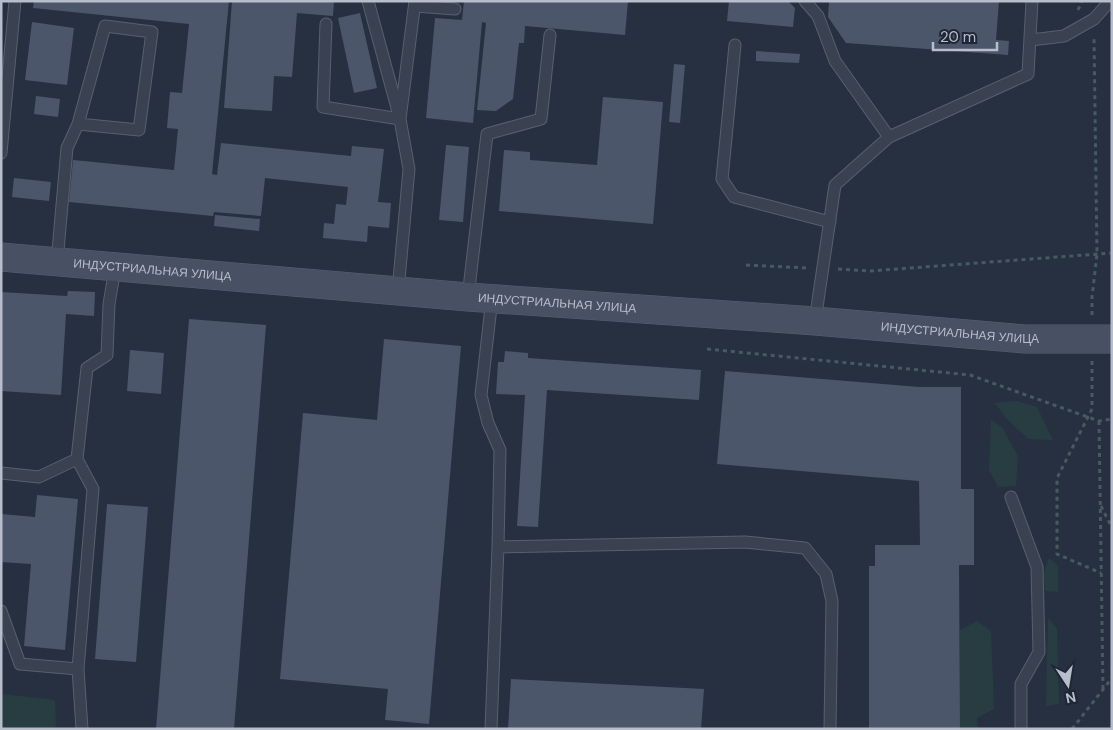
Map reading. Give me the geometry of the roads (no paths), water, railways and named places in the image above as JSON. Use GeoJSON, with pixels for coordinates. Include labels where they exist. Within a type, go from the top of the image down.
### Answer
{"type":"FeatureCollection","features":[{"type":"Feature","properties":{"kind":"main road","name":"ИНДУСТРИАЛЬНАЯ УЛИЦА"},"geometry":{"type":"LineString","coordinates":[[1,258],[1025,339],[1102,339]]}},
{"type":"Feature","properties":{"kind":"lane"},"geometry":{"type":"LineString","coordinates":[[1,153],[15,1]]}},
{"type":"Feature","properties":{"kind":"lane"},"geometry":{"type":"LineString","coordinates":[[368,1],[400,119],[409,170],[398,290]]}},
{"type":"Feature","properties":{"kind":"lane"},"geometry":{"type":"LineString","coordinates":[[805,1],[818,16],[835,61],[889,137]]}},
{"type":"Feature","properties":{"kind":"lane"},"geometry":{"type":"LineString","coordinates":[[815,321],[835,186],[889,137],[1028,74],[1032,1]]}},
{"type":"Feature","properties":{"kind":"lane"},"geometry":{"type":"LineString","coordinates":[[1031,40],[1064,36],[1094,18],[1110,1]]}},
{"type":"Feature","properties":{"kind":"lane"},"geometry":{"type":"LineString","coordinates":[[400,119],[415,4],[455,9]]}},
{"type":"Feature","properties":{"kind":"lane"},"geometry":{"type":"LineString","coordinates":[[326,24],[324,107],[400,119]]}},
{"type":"Feature","properties":{"kind":"lane"},"geometry":{"type":"LineString","coordinates":[[57,262],[67,148],[78,124],[106,26],[152,32],[139,130],[78,124]]}},
{"type":"Feature","properties":{"kind":"lane"},"geometry":{"type":"LineString","coordinates":[[491,729],[500,450],[488,423],[481,395],[480,297],[487,134],[541,119],[550,35]]}},
{"type":"Feature","properties":{"kind":"lane"},"geometry":{"type":"LineString","coordinates":[[735,45],[722,178],[734,197],[830,222]]}},
{"type":"Feature","properties":{"kind":"lane"},"geometry":{"type":"LineString","coordinates":[[82,729],[78,669],[93,488],[77,459],[86,368],[106,355],[109,304],[115,268]]}},
{"type":"Feature","properties":{"kind":"lane"},"geometry":{"type":"LineString","coordinates":[[1,473],[39,477],[77,459]]}},
{"type":"Feature","properties":{"kind":"lane"},"geometry":{"type":"LineString","coordinates":[[1011,497],[1037,567],[1039,652],[1021,684],[1021,729]]}},
{"type":"Feature","properties":{"kind":"lane"},"geometry":{"type":"LineString","coordinates":[[498,547],[745,542],[805,548],[826,574],[832,601],[830,729]]}},
{"type":"Feature","properties":{"kind":"lane"},"geometry":{"type":"LineString","coordinates":[[1,611],[20,664],[78,669]]}}]}
